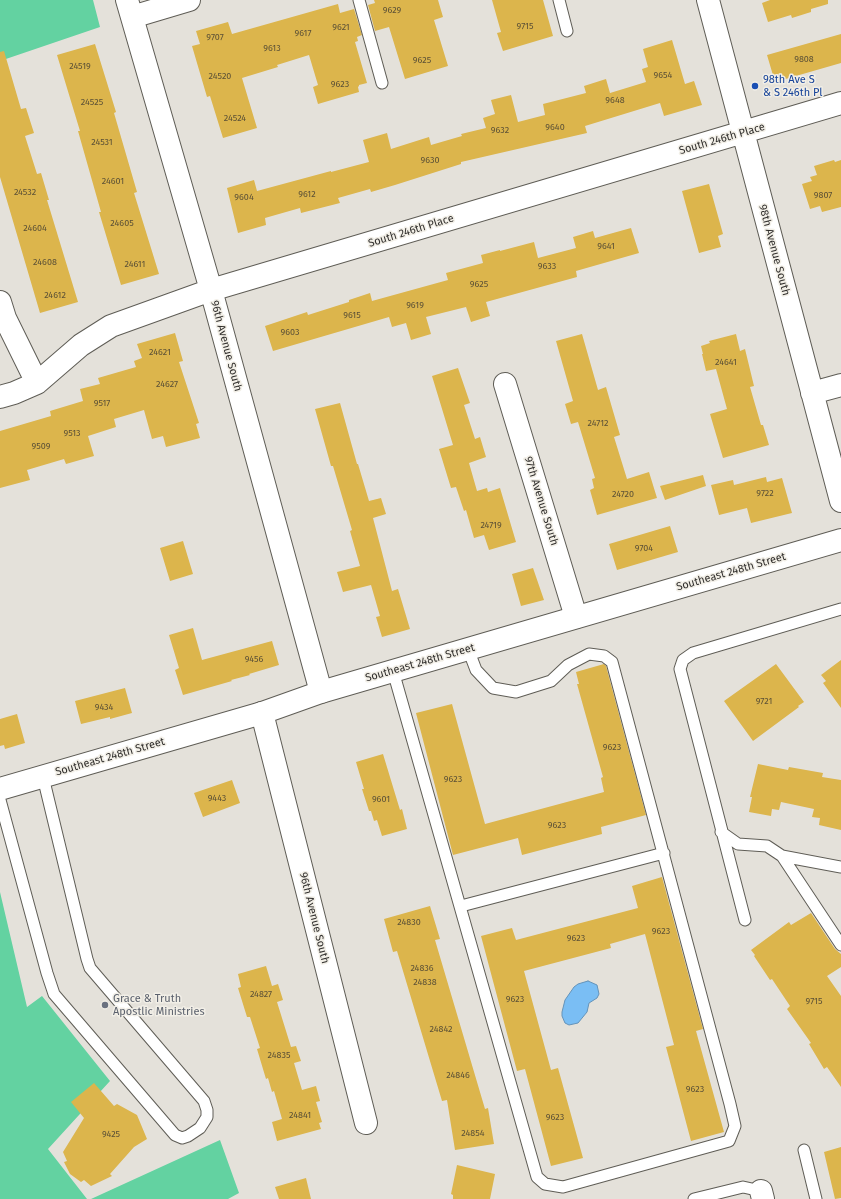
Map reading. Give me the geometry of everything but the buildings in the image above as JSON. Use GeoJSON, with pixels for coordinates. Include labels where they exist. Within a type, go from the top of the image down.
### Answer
{"type":"FeatureCollection","features":[{"type":"Feature","properties":{"kind":"street"},"geometry":{"type":"LineString","coordinates":[[130,8],[189,0]]}},
{"type":"Feature","properties":{"kind":"street","name":"98th Avenue South"},"geometry":{"type":"LineString","coordinates":[[708,0],[841,501]]}},
{"type":"Feature","properties":{"kind":"street","name":"96th Avenue South"},"geometry":{"type":"LineString","coordinates":[[130,8],[211,290],[321,692]]}},
{"type":"Feature","properties":{"kind":"street","name":"South 246th Place"},"geometry":{"type":"LineString","coordinates":[[0,397],[14,393],[37,383],[81,345],[111,326],[211,290],[841,103]]}},
{"type":"Feature","properties":{"kind":"street"},"geometry":{"type":"LineString","coordinates":[[0,302],[5,318],[37,383]]}},
{"type":"Feature","properties":{"kind":"street","name":"97th Avenue South"},"geometry":{"type":"LineString","coordinates":[[505,384],[576,617]]}},
{"type":"Feature","properties":{"kind":"street"},"geometry":{"type":"LineString","coordinates":[[812,393],[841,385]]}},
{"type":"Feature","properties":{"kind":"street","name":"Southeast 248th Street"},"geometry":{"type":"LineString","coordinates":[[0,789],[262,712],[321,692],[841,540]]}},
{"type":"Feature","properties":{"kind":"street","name":"96th Avenue South"},"geometry":{"type":"LineString","coordinates":[[262,712],[366,1123]]}},
{"type":"Feature","properties":{"kind":"lane"},"geometry":{"type":"LineString","coordinates":[[359,0],[382,82]]}},
{"type":"Feature","properties":{"kind":"lane"},"geometry":{"type":"LineString","coordinates":[[559,0],[568,31]]}},
{"type":"Feature","properties":{"kind":"lane"},"geometry":{"type":"LineString","coordinates":[[745,920],[680,669],[683,660],[694,653],[841,609]]}},
{"type":"Feature","properties":{"kind":"lane"},"geometry":{"type":"LineString","coordinates":[[392,671],[537,1177],[545,1184],[563,1187],[729,1141],[735,1126],[664,853],[612,662],[604,656],[589,654],[568,665],[551,681],[516,692],[493,688],[476,670],[468,649]]}},
{"type":"Feature","properties":{"kind":"lane"},"geometry":{"type":"LineString","coordinates":[[0,800],[54,994],[175,1135],[182,1138],[188,1136],[200,1128],[207,1118],[207,1110],[204,1101],[90,968],[43,777]]}},
{"type":"Feature","properties":{"kind":"lane"},"geometry":{"type":"LineString","coordinates":[[722,832],[738,844],[767,846],[782,856],[841,945]]}},
{"type":"Feature","properties":{"kind":"lane"},"geometry":{"type":"LineString","coordinates":[[460,906],[664,853]]}},
{"type":"Feature","properties":{"kind":"lane"},"geometry":{"type":"LineString","coordinates":[[782,856],[841,867]]}},
{"type":"Feature","properties":{"kind":"lane"},"geometry":{"type":"LineString","coordinates":[[804,1150],[816,1199]]}},
{"type":"Feature","properties":{"kind":"lane"},"geometry":{"type":"LineString","coordinates":[[694,1199],[743,1187],[762,1195]]}},
{"type":"Feature","properties":{"kind":"green space"},"geometry":{"type":"Polygon","coordinates":[[[0,0],[93,0],[100,27],[0,61],[0,0]]]}},
{"type":"Feature","properties":{"kind":"green space"},"geometry":{"type":"Polygon","coordinates":[[[0,892],[27,1007],[42,996],[110,1081],[48,1149],[87,1199],[0,1199],[0,892]]]}},
{"type":"Feature","properties":{"kind":"green space"},"geometry":{"type":"Polygon","coordinates":[[[220,1140],[239,1193],[228,1199],[91,1199],[220,1140]]]}},
{"type":"Feature","properties":{"kind":"water"},"geometry":{"type":"Polygon","coordinates":[[[588,981],[597,985],[599,994],[597,998],[589,1003],[587,1012],[578,1023],[569,1025],[565,1023],[562,1016],[565,1000],[574,987],[588,981]]]}},
{"type":"Feature","properties":{"kind":"place","name":"98th Ave S & S 246th Pl"},"geometry":{"type":"Point","coordinates":[755,86]}},
{"type":"Feature","properties":{"kind":"place","name":"Grace & Truth Apostlic Ministries"},"geometry":{"type":"Point","coordinates":[105,1005]}}]}
